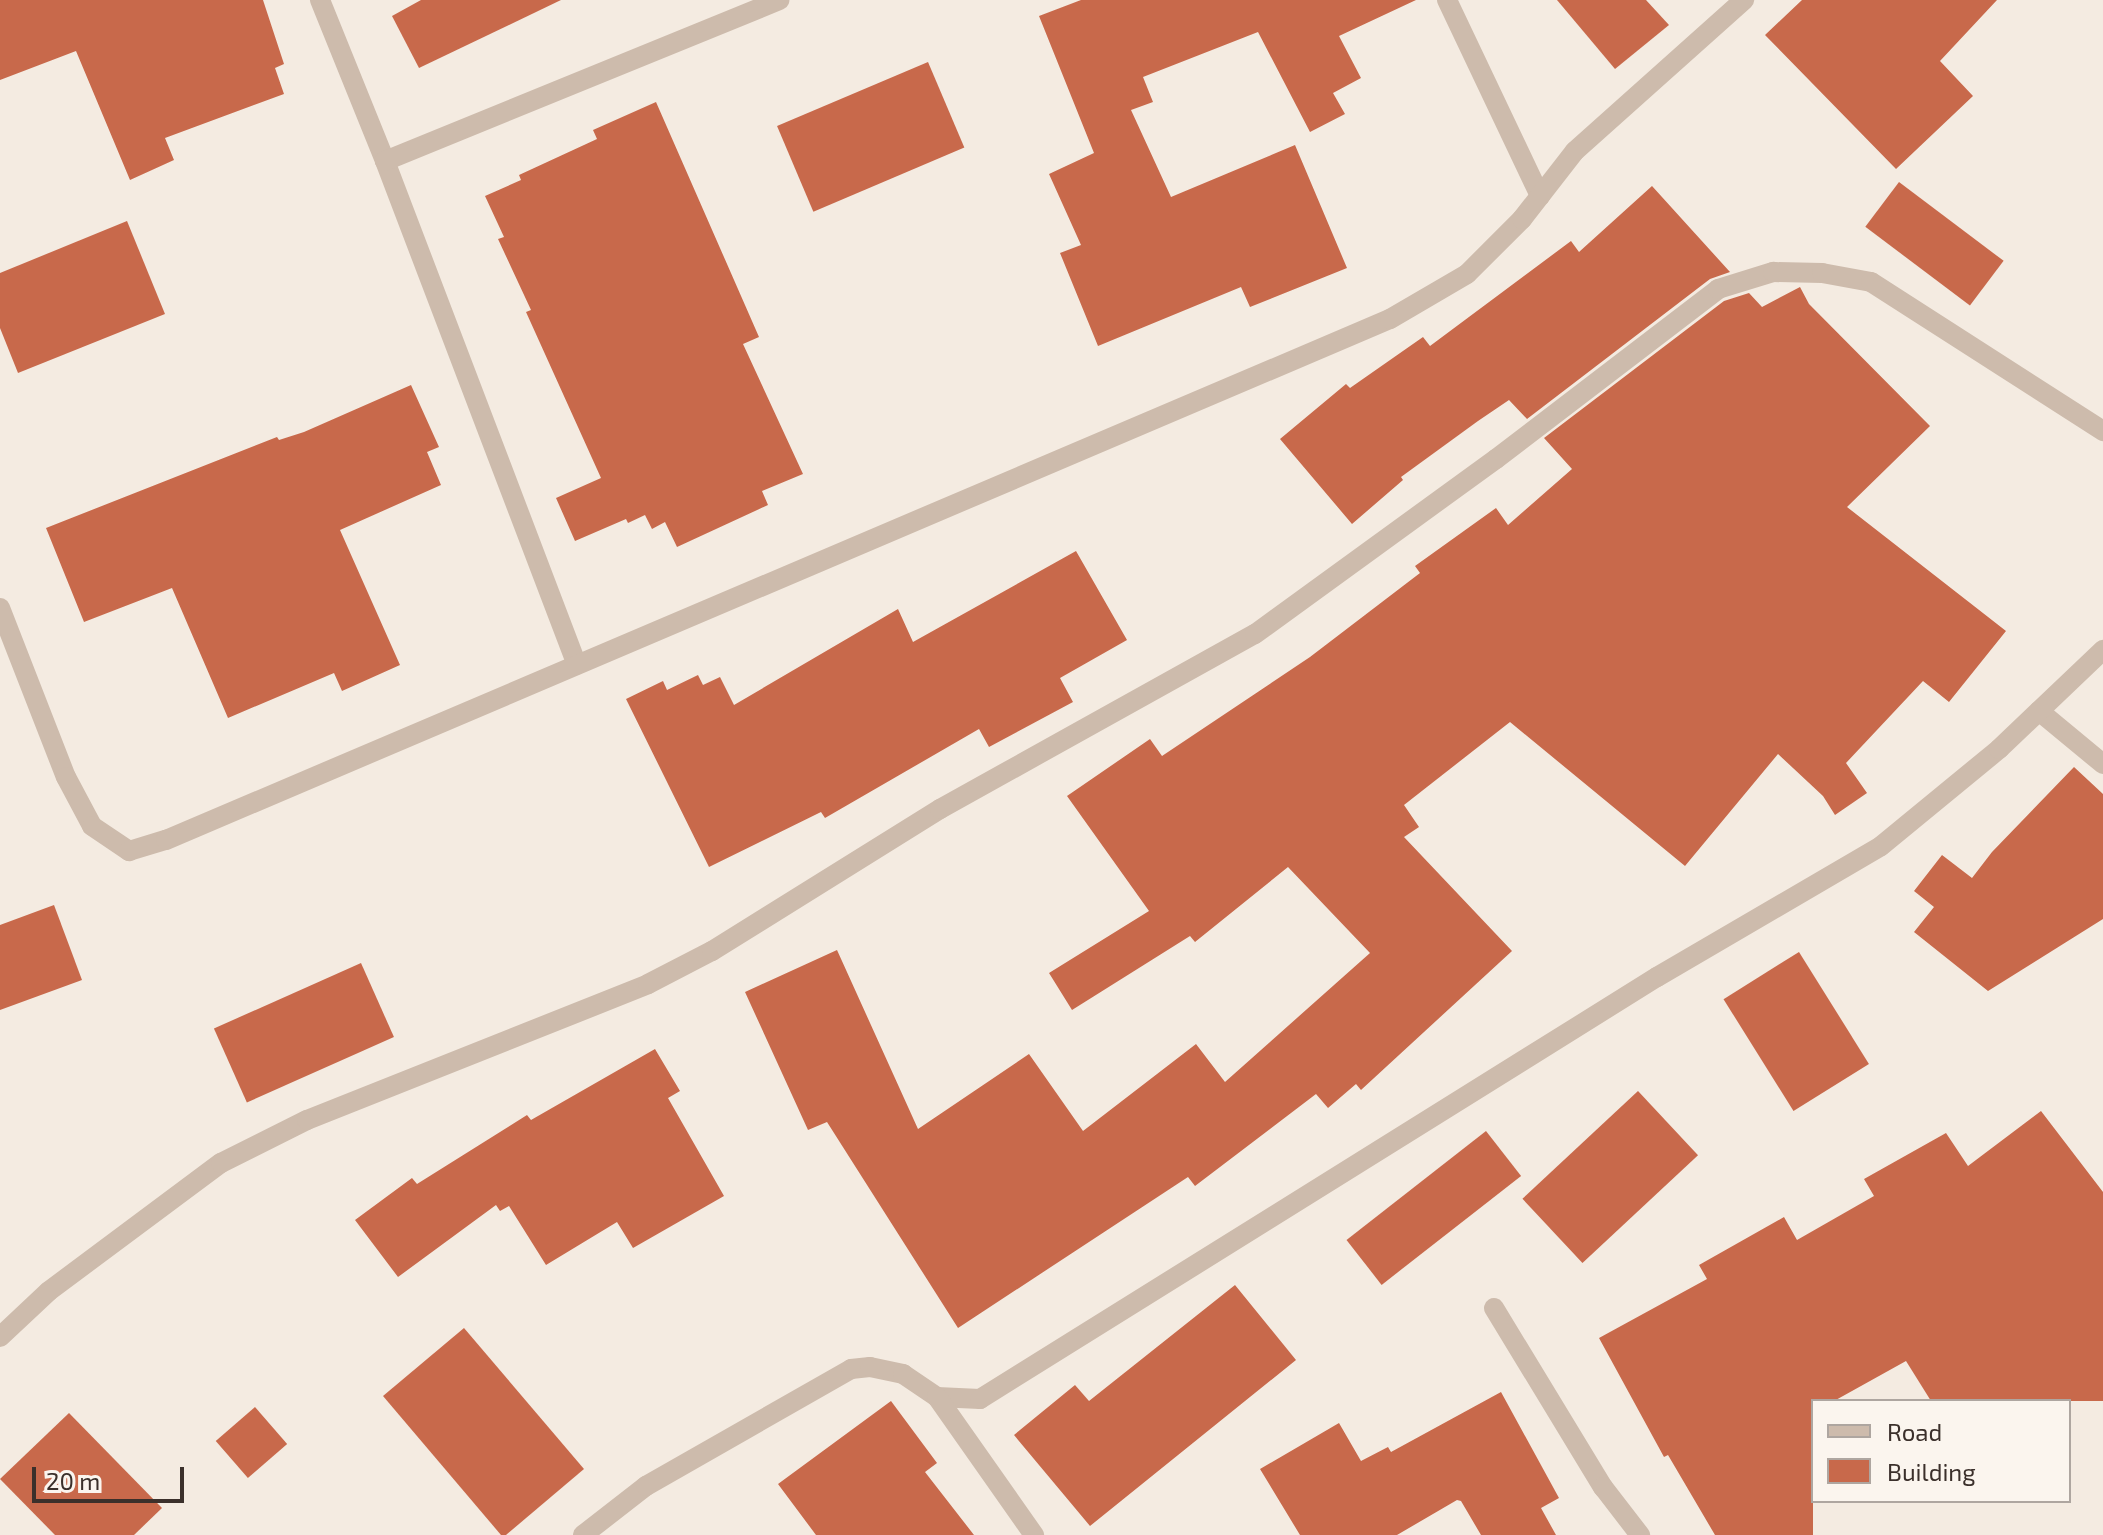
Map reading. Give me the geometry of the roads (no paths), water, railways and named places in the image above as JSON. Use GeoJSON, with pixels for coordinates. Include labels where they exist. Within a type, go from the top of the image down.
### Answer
{"type":"FeatureCollection","features":[{"type":"Feature","properties":{"kind":"street"},"geometry":{"type":"LineString","coordinates":[[320,0],[385,161],[577,665]]}},
{"type":"Feature","properties":{"kind":"street"},"geometry":{"type":"LineString","coordinates":[[385,161],[779,0]]}},
{"type":"Feature","properties":{"kind":"street"},"geometry":{"type":"LineString","coordinates":[[1447,0],[1540,196]]}},
{"type":"Feature","properties":{"kind":"street"},"geometry":{"type":"LineString","coordinates":[[0,608],[66,777],[92,826],[129,851],[166,840],[1390,319],[1467,274],[1540,196],[1575,151],[1738,2]]}},
{"type":"Feature","properties":{"kind":"street"},"geometry":{"type":"LineString","coordinates":[[0,1337],[49,1291],[221,1163],[307,1120],[648,984],[712,951],[940,809],[1255,634],[1484,469],[1718,289],[1773,272],[1822,273],[1871,282],[2103,431]]}},
{"type":"Feature","properties":{"kind":"street"},"geometry":{"type":"LineString","coordinates":[[937,1397],[980,1399],[1657,977],[1881,846],[2039,711],[2103,650]]}},
{"type":"Feature","properties":{"kind":"street"},"geometry":{"type":"LineString","coordinates":[[2039,711],[2103,764]]}},
{"type":"Feature","properties":{"kind":"street"},"geometry":{"type":"LineString","coordinates":[[1494,1308],[1603,1487],[1640,1535]]}},
{"type":"Feature","properties":{"kind":"street"},"geometry":{"type":"LineString","coordinates":[[583,1535],[646,1486],[851,1369],[870,1367],[903,1374],[937,1397],[1034,1535]]}}]}
